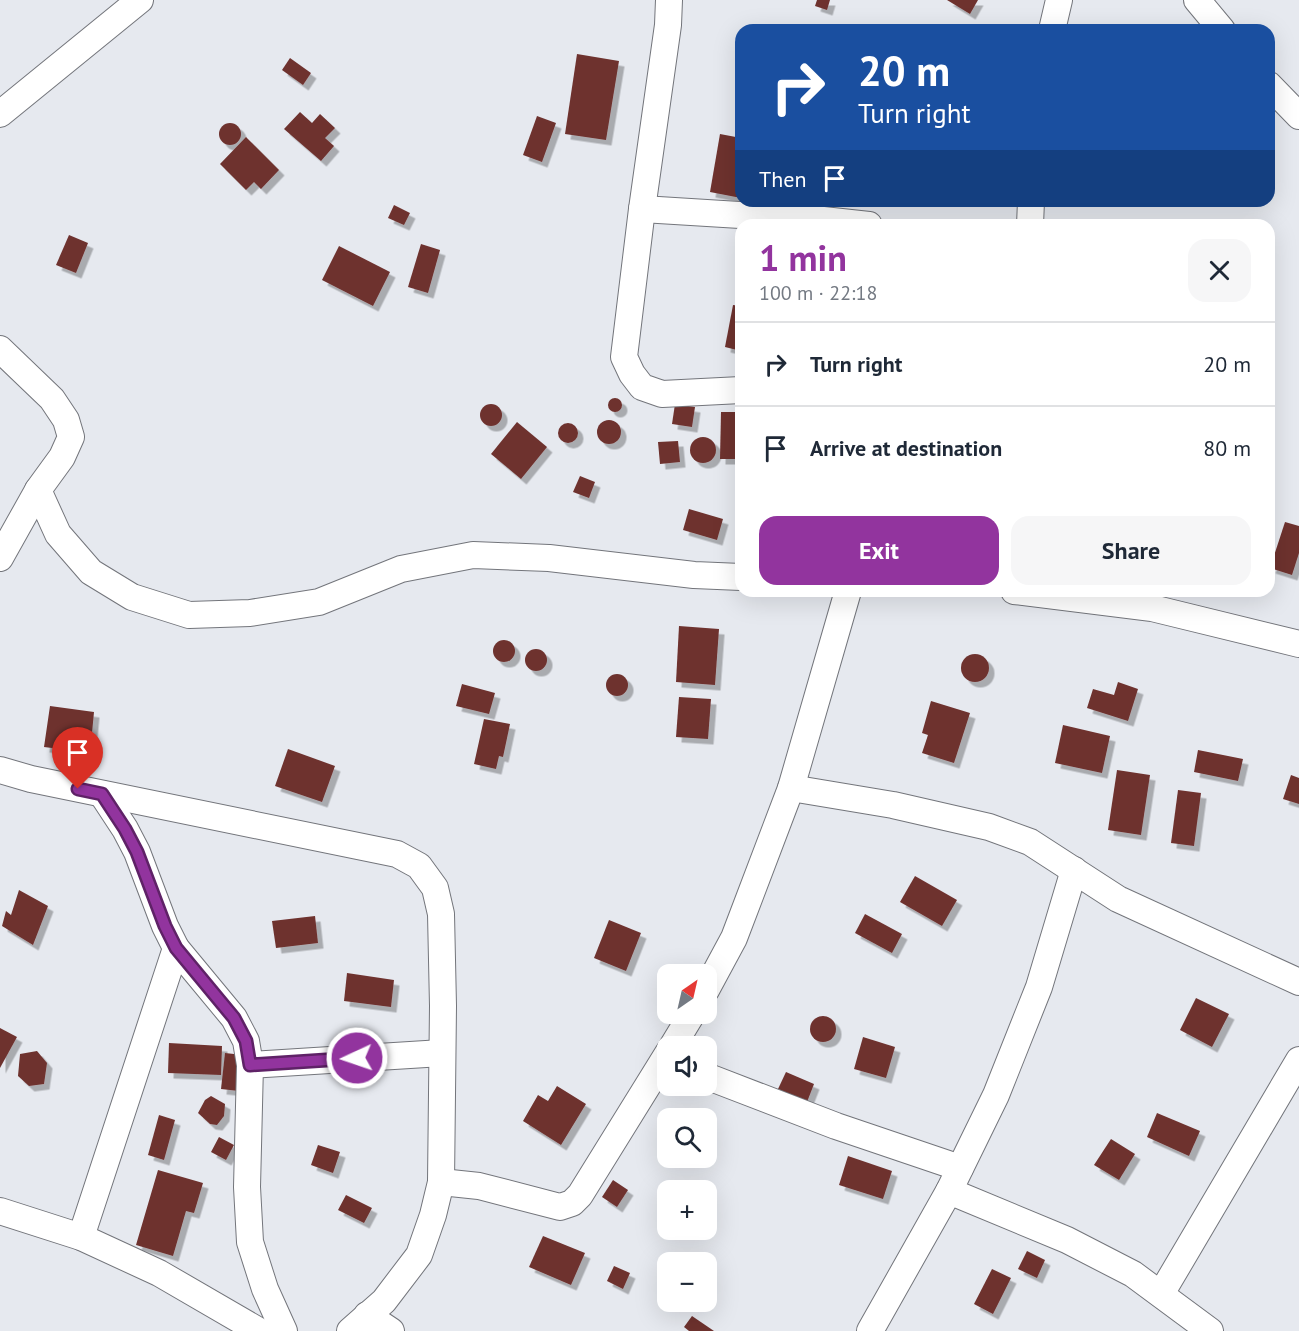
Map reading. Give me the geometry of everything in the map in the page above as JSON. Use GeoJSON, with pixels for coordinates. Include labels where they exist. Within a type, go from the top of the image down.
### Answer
{"type":"FeatureCollection","features":[{"type":"Feature","properties":{"kind":"street"},"geometry":{"type":"LineString","coordinates":[[0,114],[140,0]]}},
{"type":"Feature","properties":{"kind":"street"},"geometry":{"type":"LineString","coordinates":[[669,0],[668,25],[624,357],[632,374],[642,387],[662,394],[735,390]]}},
{"type":"Feature","properties":{"kind":"street"},"geometry":{"type":"LineString","coordinates":[[1054,24],[1059,0]]}},
{"type":"Feature","properties":{"kind":"street"},"geometry":{"type":"LineString","coordinates":[[1197,0],[1216,24]]}},
{"type":"Feature","properties":{"kind":"street"},"geometry":{"type":"LineString","coordinates":[[1275,91],[1299,116]]}},
{"type":"Feature","properties":{"kind":"street"},"geometry":{"type":"LineString","coordinates":[[642,208],[808,219]]}},
{"type":"Feature","properties":{"kind":"street"},"geometry":{"type":"LineString","coordinates":[[0,349],[52,399],[66,420],[70,437],[63,457],[38,490],[0,558]]}},
{"type":"Feature","properties":{"kind":"street"},"geometry":{"type":"LineString","coordinates":[[38,490],[58,534],[91,572],[132,597],[189,615],[250,613],[319,602],[401,569],[473,555],[549,558],[735,578]]}},
{"type":"Feature","properties":{"kind":"street"},"geometry":{"type":"LineString","coordinates":[[717,970],[734,938],[791,788],[846,597]]}},
{"type":"Feature","properties":{"kind":"street"},"geometry":{"type":"LineString","coordinates":[[1068,597],[1152,608],[1299,644]]}},
{"type":"Feature","properties":{"kind":"street"},"geometry":{"type":"LineString","coordinates":[[0,770],[31,779],[397,854],[418,866],[435,888],[441,914],[441,1182],[433,1215],[418,1254],[384,1301],[359,1323]]}},
{"type":"Feature","properties":{"kind":"street"},"geometry":{"type":"LineString","coordinates":[[791,788],[893,805],[989,827],[1030,842],[1118,899],[1299,982]]}},
{"type":"Feature","properties":{"kind":"street"},"geometry":{"type":"LineString","coordinates":[[102,794],[137,852],[165,926],[176,948],[234,1018],[246,1041],[250,1065],[247,1187],[250,1242],[265,1289],[284,1331]]}},
{"type":"Feature","properties":{"kind":"street"},"geometry":{"type":"LineString","coordinates":[[870,1331],[955,1179],[996,1095],[1039,987],[1074,870]]}},
{"type":"Feature","properties":{"kind":"street"},"geometry":{"type":"LineString","coordinates":[[81,1237],[176,948]]}},
{"type":"Feature","properties":{"kind":"street"},"geometry":{"type":"LineString","coordinates":[[250,1065],[442,1053]]}},
{"type":"Feature","properties":{"kind":"street"},"geometry":{"type":"LineString","coordinates":[[1161,1294],[1299,1060]]}},
{"type":"Feature","properties":{"kind":"street"},"geometry":{"type":"LineString","coordinates":[[441,1182],[479,1186],[560,1207],[572,1203],[580,1195],[657,1072]]}},
{"type":"Feature","properties":{"kind":"street"},"geometry":{"type":"LineString","coordinates":[[717,1080],[836,1126],[955,1179],[1133,1274],[1210,1331]]}},
{"type":"Feature","properties":{"kind":"street"},"geometry":{"type":"LineString","coordinates":[[0,1212],[81,1237],[159,1273],[260,1331]]}},
{"type":"Feature","properties":{"kind":"street"},"geometry":{"type":"LineString","coordinates":[[359,1323],[392,1331]]}},
{"type":"Feature","properties":{"kind":"building"},"geometry":{"type":"Polygon","coordinates":[[[817,0],[830,0],[827,10],[815,6],[817,0]]]}},
{"type":"Feature","properties":{"kind":"building"},"geometry":{"type":"Polygon","coordinates":[[[947,0],[978,0],[970,14],[947,0]]]}},
{"type":"Feature","properties":{"kind":"building"},"geometry":{"type":"Polygon","coordinates":[[[577,54],[619,61],[606,140],[565,134],[577,54]]]}},
{"type":"Feature","properties":{"kind":"building"},"geometry":{"type":"Polygon","coordinates":[[[290,58],[311,73],[303,85],[282,70],[290,58]]]}},
{"type":"Feature","properties":{"kind":"building"},"geometry":{"type":"Polygon","coordinates":[[[300,112],[312,123],[320,114],[335,128],[325,138],[334,146],[321,161],[284,129],[300,112]]]}},
{"type":"Feature","properties":{"kind":"building"},"geometry":{"type":"Polygon","coordinates":[[[537,116],[556,123],[542,162],[523,155],[537,116]]]}},
{"type":"Feature","properties":{"kind":"building"},"geometry":{"type":"Polygon","coordinates":[[[230,123],[238,126],[241,134],[238,142],[230,145],[222,142],[219,134],[222,126],[230,123]]]}},
{"type":"Feature","properties":{"kind":"building"},"geometry":{"type":"Polygon","coordinates":[[[720,134],[735,137],[735,197],[710,192],[720,134]]]}},
{"type":"Feature","properties":{"kind":"building"},"geometry":{"type":"Polygon","coordinates":[[[246,137],[279,170],[261,189],[254,182],[246,190],[220,164],[246,137]]]}},
{"type":"Feature","properties":{"kind":"building"},"geometry":{"type":"Polygon","coordinates":[[[394,205],[410,213],[404,225],[388,218],[394,205]]]}},
{"type":"Feature","properties":{"kind":"building"},"geometry":{"type":"Polygon","coordinates":[[[69,235],[88,243],[76,273],[56,265],[69,235]]]}},
{"type":"Feature","properties":{"kind":"building"},"geometry":{"type":"Polygon","coordinates":[[[421,244],[440,250],[428,293],[408,287],[421,244]]]}},
{"type":"Feature","properties":{"kind":"building"},"geometry":{"type":"Polygon","coordinates":[[[339,246],[390,272],[373,306],[322,280],[339,246]]]}},
{"type":"Feature","properties":{"kind":"building"},"geometry":{"type":"Polygon","coordinates":[[[733,305],[735,305],[735,350],[725,347],[733,305]]]}},
{"type":"Feature","properties":{"kind":"building"},"geometry":{"type":"Polygon","coordinates":[[[612,398],[618,398],[622,405],[618,412],[612,412],[608,408],[608,402],[612,398]]]}},
{"type":"Feature","properties":{"kind":"building"},"geometry":{"type":"Polygon","coordinates":[[[491,404],[499,407],[502,415],[499,423],[491,426],[483,423],[480,415],[483,407],[491,404]]]}},
{"type":"Feature","properties":{"kind":"building"},"geometry":{"type":"Polygon","coordinates":[[[675,404],[695,407],[692,427],[672,424],[675,404]]]}},
{"type":"Feature","properties":{"kind":"building"},"geometry":{"type":"Polygon","coordinates":[[[721,412],[735,412],[735,459],[720,459],[721,412]]]}},
{"type":"Feature","properties":{"kind":"building"},"geometry":{"type":"Polygon","coordinates":[[[609,420],[618,423],[621,432],[618,441],[609,444],[600,441],[597,432],[600,423],[609,420]]]}},
{"type":"Feature","properties":{"kind":"building"},"geometry":{"type":"Polygon","coordinates":[[[517,422],[547,447],[521,479],[491,454],[517,422]]]}},
{"type":"Feature","properties":{"kind":"building"},"geometry":{"type":"Polygon","coordinates":[[[568,423],[575,426],[578,433],[575,440],[568,443],[561,440],[558,433],[561,426],[568,423]]]}},
{"type":"Feature","properties":{"kind":"building"},"geometry":{"type":"Polygon","coordinates":[[[703,437],[712,441],[716,450],[712,459],[703,463],[694,459],[690,450],[694,441],[703,437]]]}},
{"type":"Feature","properties":{"kind":"building"},"geometry":{"type":"Polygon","coordinates":[[[678,441],[680,462],[660,464],[658,442],[678,441]]]}},
{"type":"Feature","properties":{"kind":"building"},"geometry":{"type":"Polygon","coordinates":[[[580,476],[595,482],[589,498],[573,492],[580,476]]]}},
{"type":"Feature","properties":{"kind":"building"},"geometry":{"type":"Polygon","coordinates":[[[689,509],[723,519],[717,540],[683,530],[689,509]]]}},
{"type":"Feature","properties":{"kind":"building"},"geometry":{"type":"Polygon","coordinates":[[[1285,522],[1299,526],[1299,553],[1292,575],[1275,570],[1275,553],[1285,522]]]}},
{"type":"Feature","properties":{"kind":"building"},"geometry":{"type":"Polygon","coordinates":[[[679,626],[719,629],[715,685],[676,682],[679,626]]]}},
{"type":"Feature","properties":{"kind":"building"},"geometry":{"type":"Polygon","coordinates":[[[504,640],[512,643],[515,651],[512,659],[504,662],[496,659],[493,651],[496,643],[504,640]]]}},
{"type":"Feature","properties":{"kind":"building"},"geometry":{"type":"Polygon","coordinates":[[[536,649],[544,652],[547,660],[544,668],[536,671],[528,668],[525,660],[528,652],[536,649]]]}},
{"type":"Feature","properties":{"kind":"building"},"geometry":{"type":"Polygon","coordinates":[[[975,654],[985,658],[989,668],[985,678],[975,682],[965,678],[961,668],[965,658],[975,654]]]}},
{"type":"Feature","properties":{"kind":"building"},"geometry":{"type":"Polygon","coordinates":[[[617,674],[627,681],[628,685],[621,695],[617,696],[607,689],[606,685],[613,675],[617,674]]]}},
{"type":"Feature","properties":{"kind":"building"},"geometry":{"type":"Polygon","coordinates":[[[1118,682],[1138,689],[1128,721],[1087,708],[1093,689],[1114,695],[1118,682]]]}},
{"type":"Feature","properties":{"kind":"building"},"geometry":{"type":"Polygon","coordinates":[[[462,684],[495,693],[489,714],[456,706],[462,684]]]}},
{"type":"Feature","properties":{"kind":"building"},"geometry":{"type":"Polygon","coordinates":[[[679,697],[711,699],[708,739],[676,737],[679,697]]]}},
{"type":"Feature","properties":{"kind":"building"},"geometry":{"type":"Polygon","coordinates":[[[931,701],[970,713],[954,763],[922,753],[928,735],[922,733],[931,701]]]}},
{"type":"Feature","properties":{"kind":"building"},"geometry":{"type":"Polygon","coordinates":[[[50,706],[94,712],[92,733],[87,732],[84,752],[44,747],[50,706]]]}},
{"type":"Feature","properties":{"kind":"building"},"geometry":{"type":"Polygon","coordinates":[[[484,719],[510,724],[503,757],[499,756],[496,769],[474,764],[484,719]]]}},
{"type":"Feature","properties":{"kind":"building"},"geometry":{"type":"Polygon","coordinates":[[[1063,725],[1110,736],[1102,773],[1055,763],[1063,725]]]}},
{"type":"Feature","properties":{"kind":"building"},"geometry":{"type":"Polygon","coordinates":[[[288,749],[335,766],[322,802],[275,786],[288,749]]]}},
{"type":"Feature","properties":{"kind":"building"},"geometry":{"type":"Polygon","coordinates":[[[1198,750],[1243,759],[1238,781],[1194,772],[1198,750]]]}},
{"type":"Feature","properties":{"kind":"building"},"geometry":{"type":"Polygon","coordinates":[[[1117,770],[1150,775],[1141,835],[1108,830],[1117,770]]]}},
{"type":"Feature","properties":{"kind":"building"},"geometry":{"type":"Polygon","coordinates":[[[1291,775],[1299,778],[1299,804],[1283,799],[1291,775]]]}},
{"type":"Feature","properties":{"kind":"building"},"geometry":{"type":"Polygon","coordinates":[[[1178,790],[1201,793],[1194,846],[1171,843],[1178,790]]]}},
{"type":"Feature","properties":{"kind":"building"},"geometry":{"type":"Polygon","coordinates":[[[915,876],[957,900],[942,926],[900,902],[915,876]]]}},
{"type":"Feature","properties":{"kind":"building"},"geometry":{"type":"Polygon","coordinates":[[[19,890],[48,906],[33,945],[2,926],[6,911],[11,915],[19,890]]]}},
{"type":"Feature","properties":{"kind":"building"},"geometry":{"type":"Polygon","coordinates":[[[865,914],[902,934],[892,953],[855,933],[865,914]]]}},
{"type":"Feature","properties":{"kind":"building"},"geometry":{"type":"Polygon","coordinates":[[[315,916],[318,943],[276,948],[272,921],[315,916]]]}},
{"type":"Feature","properties":{"kind":"building"},"geometry":{"type":"Polygon","coordinates":[[[609,920],[641,933],[626,971],[594,958],[609,920]]]}},
{"type":"Feature","properties":{"kind":"building"},"geometry":{"type":"Polygon","coordinates":[[[347,973],[394,980],[391,1007],[344,1001],[347,973]]]}},
{"type":"Feature","properties":{"kind":"building"},"geometry":{"type":"Polygon","coordinates":[[[1196,998],[1229,1014],[1212,1047],[1180,1030],[1196,998]]]}},
{"type":"Feature","properties":{"kind":"building"},"geometry":{"type":"Polygon","coordinates":[[[823,1016],[833,1019],[836,1029],[833,1039],[823,1042],[813,1039],[810,1029],[813,1019],[823,1016]]]}},
{"type":"Feature","properties":{"kind":"building"},"geometry":{"type":"Polygon","coordinates":[[[0,1028],[17,1037],[0,1068],[0,1028]]]}},
{"type":"Feature","properties":{"kind":"building"},"geometry":{"type":"Polygon","coordinates":[[[863,1037],[895,1047],[886,1078],[854,1069],[863,1037]]]}},
{"type":"Feature","properties":{"kind":"building"},"geometry":{"type":"Polygon","coordinates":[[[169,1043],[222,1046],[221,1075],[168,1073],[169,1043]]]}},
{"type":"Feature","properties":{"kind":"building"},"geometry":{"type":"Polygon","coordinates":[[[37,1051],[47,1063],[44,1084],[29,1086],[18,1076],[20,1054],[37,1051]]]}},
{"type":"Feature","properties":{"kind":"building"},"geometry":{"type":"Polygon","coordinates":[[[225,1053],[243,1055],[239,1091],[221,1089],[225,1053]]]}},
{"type":"Feature","properties":{"kind":"building"},"geometry":{"type":"Polygon","coordinates":[[[786,1072],[814,1084],[807,1102],[778,1089],[786,1072]]]}},
{"type":"Feature","properties":{"kind":"building"},"geometry":{"type":"Polygon","coordinates":[[[557,1086],[586,1104],[561,1145],[523,1121],[538,1095],[548,1101],[557,1086]]]}},
{"type":"Feature","properties":{"kind":"building"},"geometry":{"type":"Polygon","coordinates":[[[211,1096],[225,1104],[224,1116],[217,1125],[210,1124],[198,1113],[205,1100],[211,1096]]]}},
{"type":"Feature","properties":{"kind":"building"},"geometry":{"type":"Polygon","coordinates":[[[1157,1113],[1200,1131],[1189,1156],[1147,1137],[1157,1113]]]}},
{"type":"Feature","properties":{"kind":"building"},"geometry":{"type":"Polygon","coordinates":[[[159,1115],[175,1120],[164,1160],[148,1155],[159,1115]]]}},
{"type":"Feature","properties":{"kind":"building"},"geometry":{"type":"Polygon","coordinates":[[[219,1137],[234,1145],[226,1160],[211,1152],[219,1137]]]}},
{"type":"Feature","properties":{"kind":"building"},"geometry":{"type":"Polygon","coordinates":[[[1111,1139],[1135,1154],[1119,1180],[1094,1165],[1111,1139]]]}},
{"type":"Feature","properties":{"kind":"building"},"geometry":{"type":"Polygon","coordinates":[[[318,1145],[340,1152],[333,1173],[311,1165],[318,1145]]]}},
{"type":"Feature","properties":{"kind":"building"},"geometry":{"type":"Polygon","coordinates":[[[848,1156],[892,1171],[883,1199],[839,1185],[848,1156]]]}},
{"type":"Feature","properties":{"kind":"building"},"geometry":{"type":"Polygon","coordinates":[[[158,1170],[203,1183],[194,1213],[186,1211],[173,1256],[136,1245],[158,1170]]]}},
{"type":"Feature","properties":{"kind":"building"},"geometry":{"type":"Polygon","coordinates":[[[613,1180],[628,1190],[617,1207],[602,1197],[613,1180]]]}},
{"type":"Feature","properties":{"kind":"building"},"geometry":{"type":"Polygon","coordinates":[[[346,1195],[372,1208],[364,1223],[338,1210],[346,1195]]]}},
{"type":"Feature","properties":{"kind":"building"},"geometry":{"type":"Polygon","coordinates":[[[543,1236],[585,1253],[571,1285],[529,1267],[543,1236]]]}},
{"type":"Feature","properties":{"kind":"building"},"geometry":{"type":"Polygon","coordinates":[[[1027,1251],[1045,1260],[1037,1278],[1018,1269],[1027,1251]]]}},
{"type":"Feature","properties":{"kind":"building"},"geometry":{"type":"Polygon","coordinates":[[[614,1266],[630,1273],[623,1289],[607,1281],[614,1266]]]}},
{"type":"Feature","properties":{"kind":"building"},"geometry":{"type":"Polygon","coordinates":[[[992,1269],[1011,1278],[993,1314],[974,1304],[992,1269]]]}},
{"type":"Feature","properties":{"kind":"building"},"geometry":{"type":"Polygon","coordinates":[[[692,1316],[714,1331],[689,1331],[684,1327],[692,1316]]]}},
{"type":"Feature","properties":{"kind":"route"},"geometry":{"type":"LineString","coordinates":[[78,789],[102,794],[125,829],[137,852],[165,926],[176,948],[234,1018],[246,1041],[250,1065],[357,1058]]}}]}
